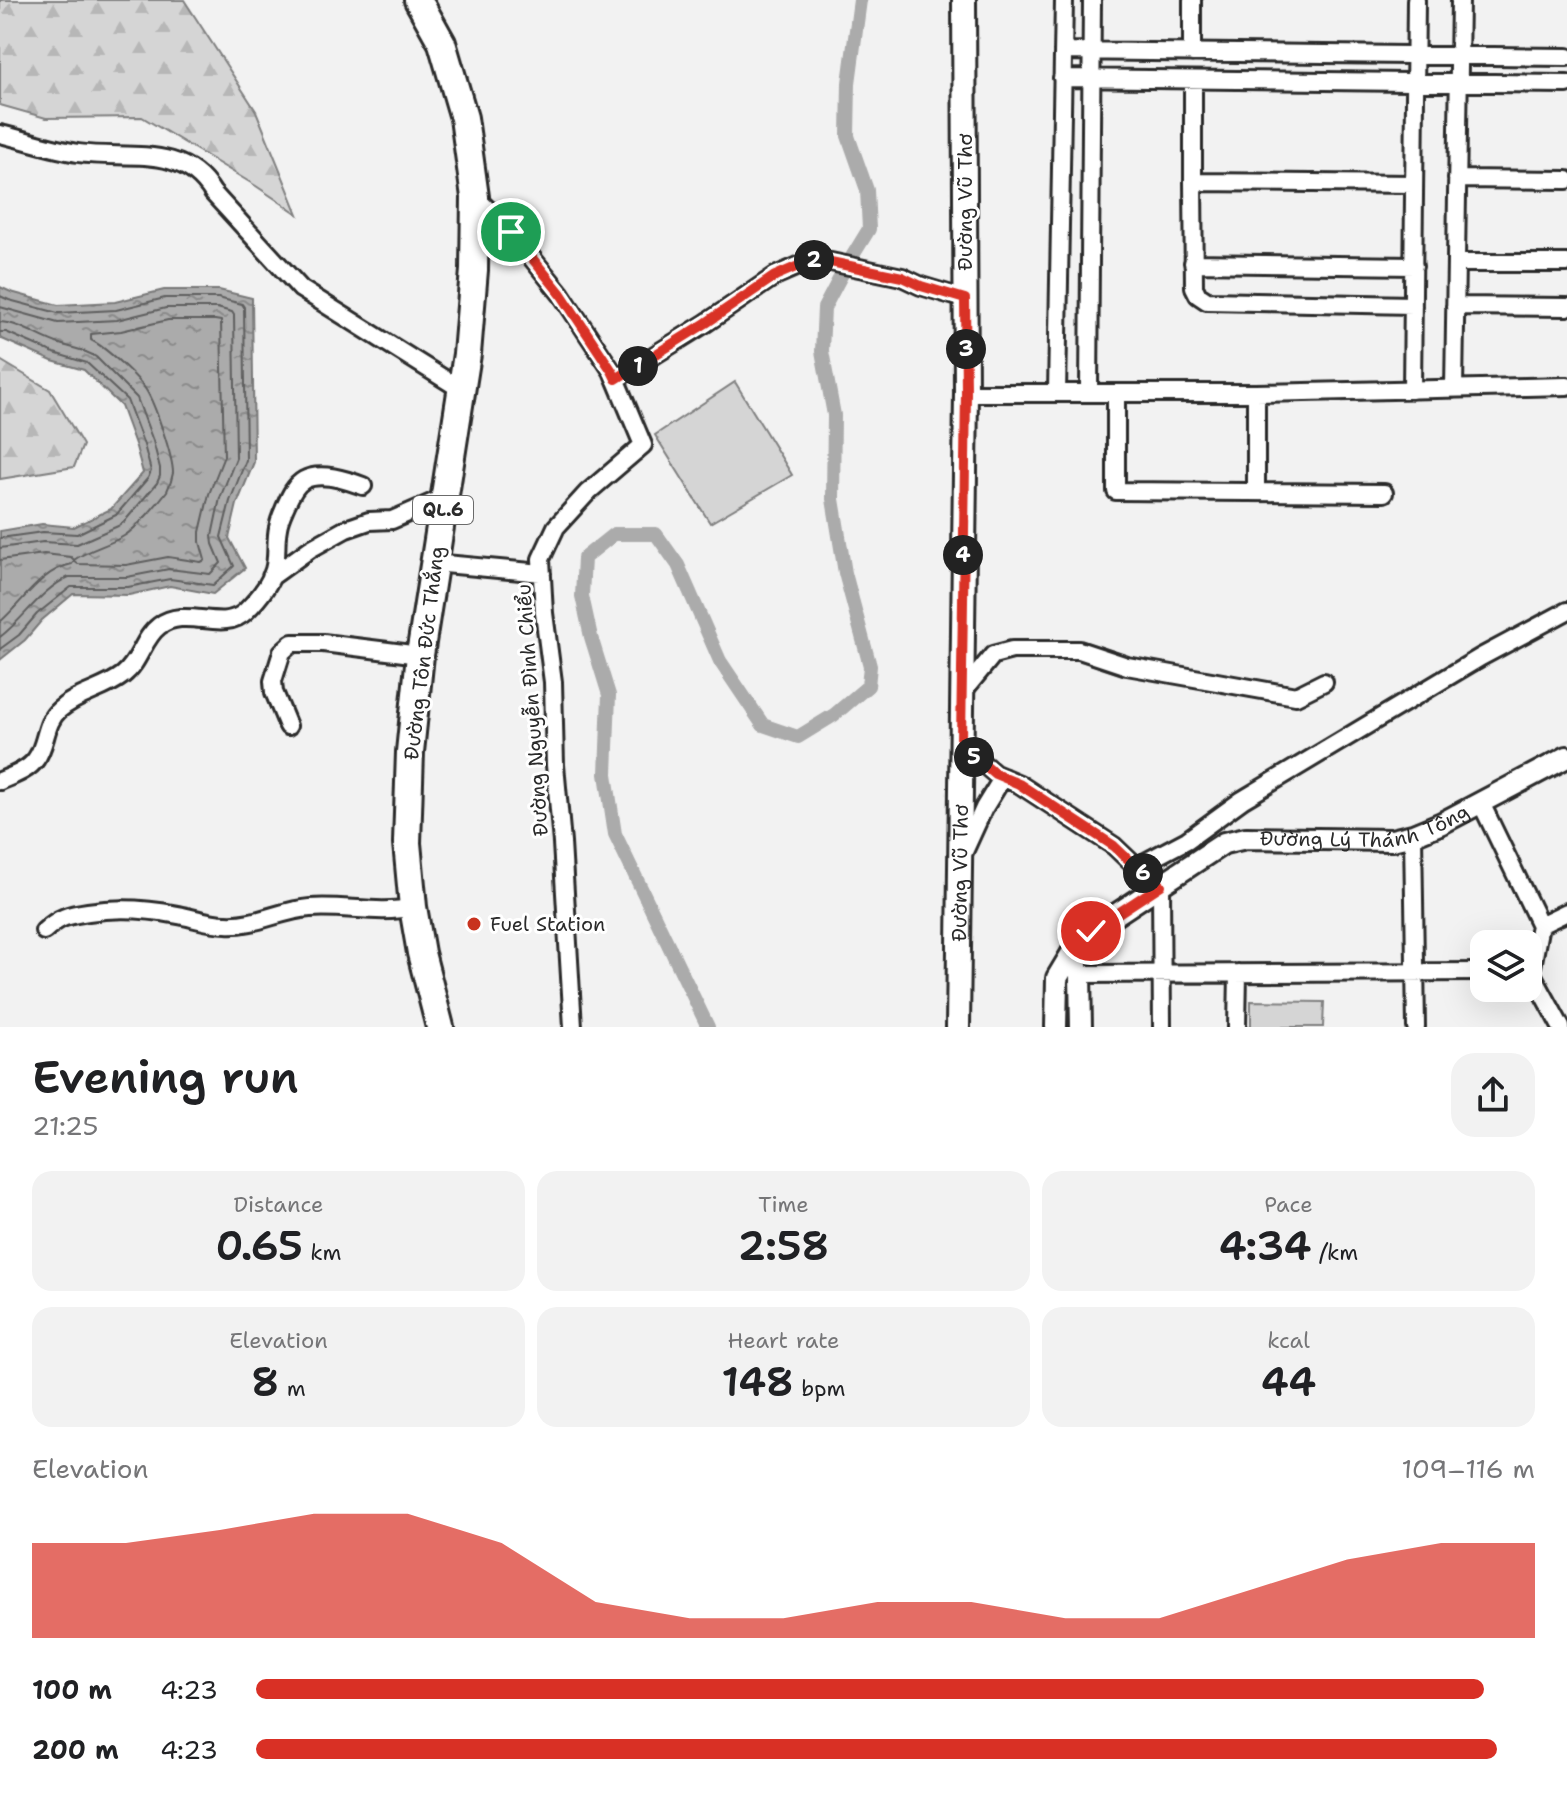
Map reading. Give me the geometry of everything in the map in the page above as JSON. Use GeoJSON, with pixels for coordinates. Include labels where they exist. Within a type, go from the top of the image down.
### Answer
{"type":"FeatureCollection","features":[{"type":"Feature","properties":{"kind":"highway","name":"Đường Tôn Đức Thắng"},"geometry":{"type":"LineString","coordinates":[[418,0],[442,43],[464,118],[475,197],[474,270],[467,354],[420,655],[410,752],[407,843],[413,907],[440,1027]]}},
{"type":"Feature","properties":{"kind":"main road","name":"Đường Vũ Thơ"},"geometry":{"type":"LineString","coordinates":[[958,1027],[966,393],[964,0]]}},
{"type":"Feature","properties":{"kind":"street"},"geometry":{"type":"LineString","coordinates":[[1057,393],[1064,0]]}},
{"type":"Feature","properties":{"kind":"street"},"geometry":{"type":"LineString","coordinates":[[1089,393],[1092,0]]}},
{"type":"Feature","properties":{"kind":"street"},"geometry":{"type":"LineString","coordinates":[[1192,0],[1192,53]]}},
{"type":"Feature","properties":{"kind":"street"},"geometry":{"type":"LineString","coordinates":[[1412,390],[1416,0]]}},
{"type":"Feature","properties":{"kind":"street"},"geometry":{"type":"LineString","coordinates":[[1454,389],[1460,0]]}},
{"type":"Feature","properties":{"kind":"street"},"geometry":{"type":"LineString","coordinates":[[1063,51],[1567,57]]}},
{"type":"Feature","properties":{"kind":"street"},"geometry":{"type":"LineString","coordinates":[[1062,78],[1567,84]]}},
{"type":"Feature","properties":{"kind":"street"},"geometry":{"type":"LineString","coordinates":[[1193,80],[1193,263],[1194,287],[1198,295],[1207,301],[1413,305]]}},
{"type":"Feature","properties":{"kind":"street"},"geometry":{"type":"LineString","coordinates":[[0,134],[79,153],[157,157],[190,168],[301,289],[462,390]]}},
{"type":"Feature","properties":{"kind":"street"},"geometry":{"type":"LineString","coordinates":[[1457,179],[1567,180]]}},
{"type":"Feature","properties":{"kind":"street"},"geometry":{"type":"LineString","coordinates":[[1193,182],[1414,184]]}},
{"type":"Feature","properties":{"kind":"street","name":"Đường Nguyễn Đình Chiểu"},"geometry":{"type":"LineString","coordinates":[[475,197],[511,232],[561,294],[612,371],[643,445],[588,492],[556,527],[541,559],[553,682],[555,765],[573,1027]]}},
{"type":"Feature","properties":{"kind":"street"},"geometry":{"type":"LineString","coordinates":[[616,379],[775,276],[812,260],[902,277],[965,299]]}},
{"type":"Feature","properties":{"kind":"street"},"geometry":{"type":"LineString","coordinates":[[1193,263],[1414,266]]}},
{"type":"Feature","properties":{"kind":"street"},"geometry":{"type":"LineString","coordinates":[[1456,263],[1567,263]]}},
{"type":"Feature","properties":{"kind":"street"},"geometry":{"type":"LineString","coordinates":[[1455,306],[1567,307]]}},
{"type":"Feature","properties":{"kind":"street"},"geometry":{"type":"LineString","coordinates":[[966,393],[1256,393],[1567,386]]}},
{"type":"Feature","properties":{"kind":"street"},"geometry":{"type":"LineString","coordinates":[[1116,393],[1116,491],[1384,493]]}},
{"type":"Feature","properties":{"kind":"street"},"geometry":{"type":"LineString","coordinates":[[1256,393],[1256,492]]}},
{"type":"Feature","properties":{"kind":"street"},"geometry":{"type":"LineString","coordinates":[[0,781],[34,763],[39,757],[52,718],[58,711],[76,698],[125,674],[161,624],[182,617],[207,620],[244,614],[271,577],[275,568],[282,513],[297,486],[305,479],[348,480],[363,486]]}},
{"type":"Feature","properties":{"kind":"street"},"geometry":{"type":"LineString","coordinates":[[271,577],[310,549],[346,529],[369,521],[392,520],[445,497]]}},
{"type":"Feature","properties":{"kind":"street"},"geometry":{"type":"LineString","coordinates":[[434,563],[542,573]]}},
{"type":"Feature","properties":{"kind":"street"},"geometry":{"type":"LineString","coordinates":[[1136,867],[1187,840],[1242,800],[1481,657],[1567,611]]}},
{"type":"Feature","properties":{"kind":"street"},"geometry":{"type":"LineString","coordinates":[[288,726],[274,692],[273,681],[282,652],[292,643],[323,643],[420,655]]}},
{"type":"Feature","properties":{"kind":"street"},"geometry":{"type":"LineString","coordinates":[[961,694],[993,655],[1012,650],[1079,650],[1127,666],[1296,696],[1324,682]]}},
{"type":"Feature","properties":{"kind":"street"},"geometry":{"type":"LineString","coordinates":[[961,740],[995,774],[1019,784],[1114,846],[1161,885],[1162,1027]]}},
{"type":"Feature","properties":{"kind":"street","name":"Đường Lý Thánh Tông"},"geometry":{"type":"LineString","coordinates":[[1072,953],[1091,931],[1224,843],[1246,838],[1392,840],[1413,835],[1567,757]]}},
{"type":"Feature","properties":{"kind":"street"},"geometry":{"type":"LineString","coordinates":[[959,862],[984,808],[1003,777]]}},
{"type":"Feature","properties":{"kind":"street"},"geometry":{"type":"LineString","coordinates":[[1481,803],[1540,925],[1539,930]]}},
{"type":"Feature","properties":{"kind":"street"},"geometry":{"type":"LineString","coordinates":[[1413,835],[1416,1027]]}},
{"type":"Feature","properties":{"kind":"street"},"geometry":{"type":"LineString","coordinates":[[44,931],[56,920],[72,915],[126,907],[226,924],[249,923],[311,907],[399,911],[413,907]]}},
{"type":"Feature","properties":{"kind":"street"},"geometry":{"type":"LineString","coordinates":[[1540,925],[1567,912]]}},
{"type":"Feature","properties":{"kind":"street"},"geometry":{"type":"LineString","coordinates":[[1072,953],[1080,974],[1081,1027]]}},
{"type":"Feature","properties":{"kind":"street"},"geometry":{"type":"LineString","coordinates":[[1056,1027],[1057,978],[1072,953]]}},
{"type":"Feature","properties":{"kind":"street"},"geometry":{"type":"LineString","coordinates":[[1080,974],[1470,972]]}},
{"type":"Feature","properties":{"kind":"street"},"geometry":{"type":"LineString","coordinates":[[1237,1027],[1238,973]]}},
{"type":"Feature","properties":{"kind":"street"},"geometry":{"type":"LineString","coordinates":[[1542,994],[1561,1027]]}},
{"type":"Feature","properties":{"kind":"green space"},"geometry":{"type":"Polygon","coordinates":[[[0,0],[184,0],[256,111],[298,214],[142,117],[46,118],[0,105],[0,0]]]}},
{"type":"Feature","properties":{"kind":"green space"},"geometry":{"type":"Polygon","coordinates":[[[0,360],[50,390],[83,445],[74,467],[0,479],[0,360]]]}},
{"type":"Feature","properties":{"kind":"green space"},"geometry":{"type":"Polygon","coordinates":[[[735,382],[792,475],[710,523],[655,435],[735,382]]]}},
{"type":"Feature","properties":{"kind":"green space"},"geometry":{"type":"Polygon","coordinates":[[[1251,1001],[1324,1002],[1323,1027],[1251,1027],[1251,1001]]]}},
{"type":"Feature","properties":{"kind":"water"},"geometry":{"type":"Polygon","coordinates":[[[0,287],[58,305],[115,302],[164,290],[219,290],[252,298],[254,462],[237,504],[229,538],[245,568],[213,594],[170,586],[129,595],[73,594],[0,660],[0,531],[42,524],[74,527],[111,509],[143,473],[121,406],[84,370],[52,361],[0,338],[0,287]]]}},
{"type":"Feature","properties":{"kind":"waterway"},"geometry":{"type":"LineString","coordinates":[[708,1027],[615,834],[606,774],[609,695],[582,596],[584,558],[614,534],[656,534],[678,565],[720,661],[763,725],[798,737],[834,715],[868,686],[870,666],[845,573],[833,499],[834,415],[822,351],[824,308],[869,229],[867,190],[848,136],[849,83],[860,0]]}},
{"type":"Feature","properties":{"kind":"place","name":"Fuel Station"},"geometry":{"type":"Point","coordinates":[474,924]}},
{"type":"Feature","properties":{"kind":"route"},"geometry":{"type":"LineString","coordinates":[[511,232],[561,294],[616,379],[775,276],[812,260],[902,277],[965,299],[961,740],[995,774],[1019,784],[1114,846],[1161,885],[1091,931]]}}]}
